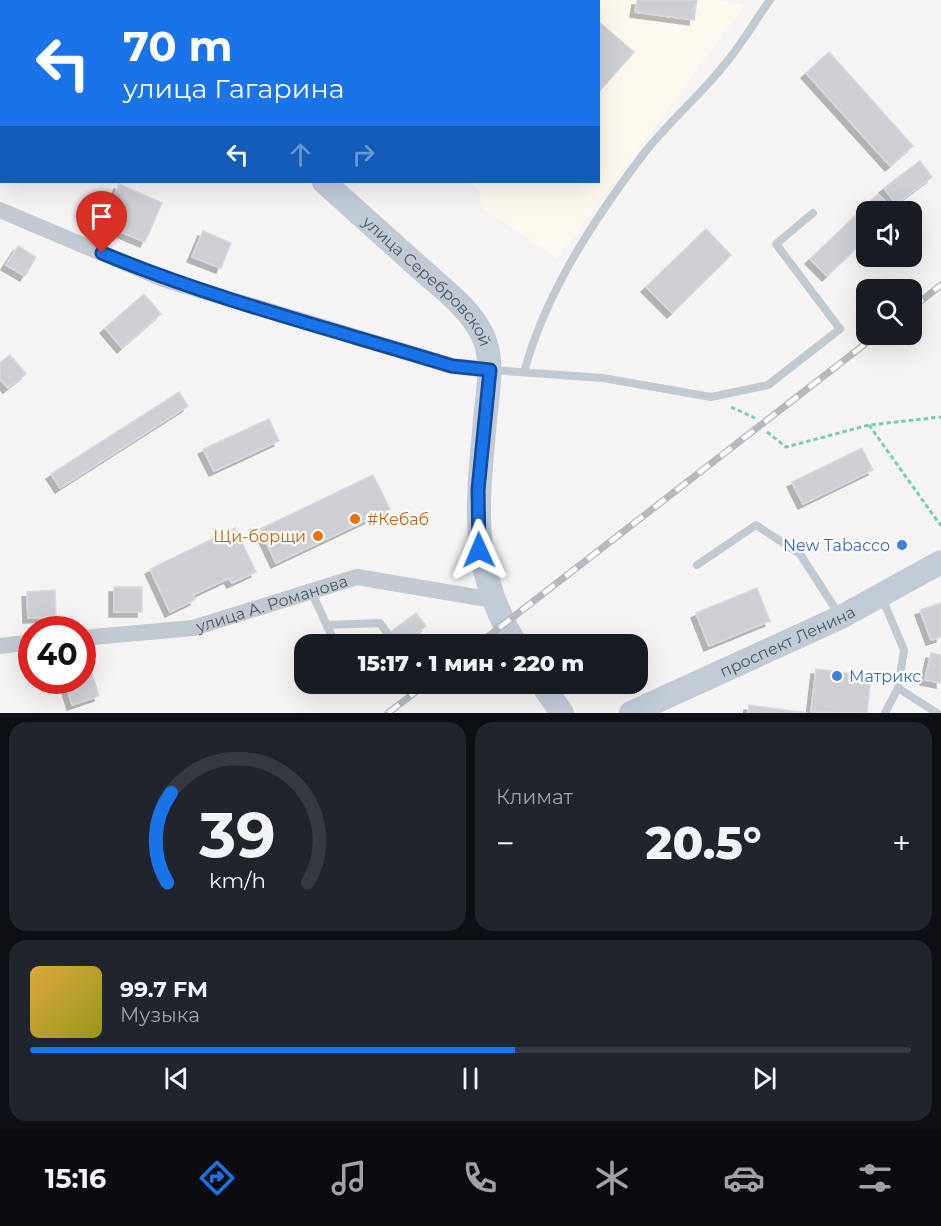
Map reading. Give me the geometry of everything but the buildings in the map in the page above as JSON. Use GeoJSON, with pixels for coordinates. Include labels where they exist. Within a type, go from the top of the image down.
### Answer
{"type":"FeatureCollection","features":[{"type":"Feature","properties":{"kind":"street","name":"улица Серебровской"},"geometry":{"type":"LineString","coordinates":[[325,183],[463,309],[484,337],[490,370],[478,490],[479,550],[484,574],[511,634]]}},
{"type":"Feature","properties":{"kind":"street"},"geometry":{"type":"LineString","coordinates":[[0,210],[163,279],[452,366],[490,370]]}},
{"type":"Feature","properties":{"kind":"street","name":"проспект Ленина"},"geometry":{"type":"LineString","coordinates":[[631,713],[841,617],[941,562]]}},
{"type":"Feature","properties":{"kind":"street","name":"улица А. Романова"},"geometry":{"type":"LineString","coordinates":[[96,637],[194,628],[357,577],[494,600]]}},
{"type":"Feature","properties":{"kind":"street"},"geometry":{"type":"LineString","coordinates":[[0,646],[18,644]]}},
{"type":"Feature","properties":{"kind":"street"},"geometry":{"type":"LineString","coordinates":[[549,694],[562,713]]}},
{"type":"Feature","properties":{"kind":"lane"},"geometry":{"type":"LineString","coordinates":[[524,372],[535,332],[560,280],[593,229],[643,155],[725,64],[770,0]]}},
{"type":"Feature","properties":{"kind":"lane"},"geometry":{"type":"LineString","coordinates":[[490,370],[603,378],[711,397],[768,385],[840,329],[776,244],[813,213]]}},
{"type":"Feature","properties":{"kind":"lane"},"geometry":{"type":"LineString","coordinates":[[697,565],[756,525],[800,554],[841,617]]}},
{"type":"Feature","properties":{"kind":"lane"},"geometry":{"type":"LineString","coordinates":[[311,591],[331,634]]}},
{"type":"Feature","properties":{"kind":"lane"},"geometry":{"type":"LineString","coordinates":[[880,595],[904,650],[898,688],[885,713]]}},
{"type":"Feature","properties":{"kind":"lane"},"geometry":{"type":"LineString","coordinates":[[327,625],[380,622],[388,634]]}},
{"type":"Feature","properties":{"kind":"lane"},"geometry":{"type":"LineString","coordinates":[[898,688],[937,713]]}},
{"type":"Feature","properties":{"kind":"path"},"geometry":{"type":"LineString","coordinates":[[767,432],[786,447],[869,425],[941,417]]}},
{"type":"Feature","properties":{"kind":"path"},"geometry":{"type":"LineString","coordinates":[[869,425],[941,526]]}},
{"type":"Feature","properties":{"kind":"shaded area"},"geometry":{"type":"Polygon","coordinates":[[[600,0],[718,0],[745,5],[557,259],[483,208],[479,191],[469,183],[600,183],[600,0]]]}},
{"type":"Feature","properties":{"kind":"railway"},"geometry":{"type":"LineString","coordinates":[[922,300],[941,285]]}},
{"type":"Feature","properties":{"kind":"railway"},"geometry":{"type":"LineString","coordinates":[[491,634],[864,345]]}},
{"type":"Feature","properties":{"kind":"railway"},"geometry":{"type":"LineString","coordinates":[[388,713],[413,694]]}},
{"type":"Feature","properties":{"kind":"place","name":"#Кебаб"},"geometry":{"type":"Point","coordinates":[355,519]}},
{"type":"Feature","properties":{"kind":"place","name":"Щи-борщи"},"geometry":{"type":"Point","coordinates":[318,536]}},
{"type":"Feature","properties":{"kind":"place","name":"New Tabacco"},"geometry":{"type":"Point","coordinates":[902,545]}},
{"type":"Feature","properties":{"kind":"place","name":"Матрикс"},"geometry":{"type":"Point","coordinates":[837,676]}},
{"type":"Feature","properties":{"kind":"route"},"geometry":{"type":"LineString","coordinates":[[102,253],[163,279],[452,366],[490,370],[478,490],[479,550]]}}]}
